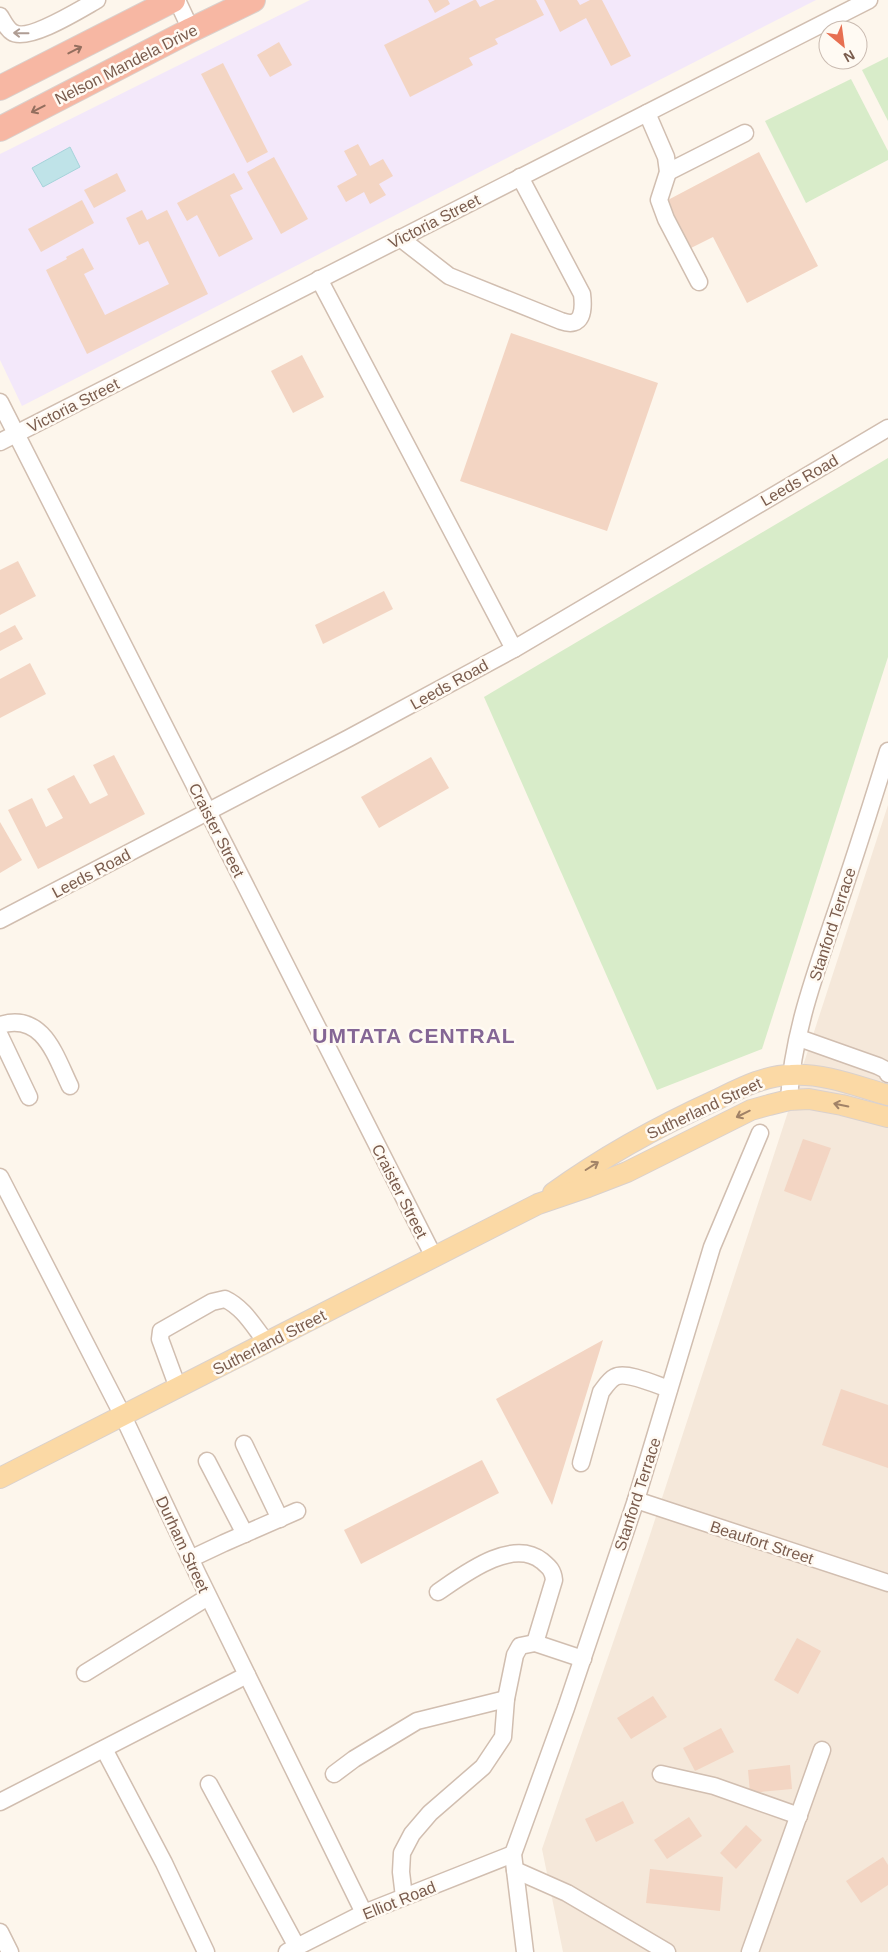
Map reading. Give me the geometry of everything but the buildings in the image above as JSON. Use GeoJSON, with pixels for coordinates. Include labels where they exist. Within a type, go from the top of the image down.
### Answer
{"type":"FeatureCollection","features":[{"type":"Feature","properties":{"kind":"highway"},"geometry":{"type":"LineString","coordinates":[[0,88],[175,0]]}},
{"type":"Feature","properties":{"kind":"highway","name":"Nelson Mandela Drive"},"geometry":{"type":"LineString","coordinates":[[0,129],[253,0]]}},
{"type":"Feature","properties":{"kind":"main road","name":"Sutherland Street"},"geometry":{"type":"LineString","coordinates":[[0,1478],[538,1204],[582,1172],[659,1127],[744,1087],[791,1074],[822,1076],[887,1092]]}},
{"type":"Feature","properties":{"kind":"main road","name":"Sutherland Street"},"geometry":{"type":"LineString","coordinates":[[538,1204],[588,1188],[628,1172],[752,1110],[790,1100],[821,1101],[888,1117]]}},
{"type":"Feature","properties":{"kind":"street"},"geometry":{"type":"LineString","coordinates":[[0,16],[12,32],[21,35],[51,24],[97,0]]}},
{"type":"Feature","properties":{"kind":"street"},"geometry":{"type":"LineString","coordinates":[[175,0],[191,30]]}},
{"type":"Feature","properties":{"kind":"street","name":"Victoria Street"},"geometry":{"type":"LineString","coordinates":[[0,442],[869,0]]}},
{"type":"Feature","properties":{"kind":"street"},"geometry":{"type":"LineString","coordinates":[[647,113],[666,158],[668,172],[660,200],[666,219],[699,282]]}},
{"type":"Feature","properties":{"kind":"street"},"geometry":{"type":"LineString","coordinates":[[668,172],[745,133]]}},
{"type":"Feature","properties":{"kind":"street"},"geometry":{"type":"LineString","coordinates":[[400,238],[449,276],[568,324],[578,321],[582,316],[582,294],[520,177]]}},
{"type":"Feature","properties":{"kind":"street"},"geometry":{"type":"LineString","coordinates":[[319,279],[514,648]]}},
{"type":"Feature","properties":{"kind":"street","name":"Craister Street"},"geometry":{"type":"LineString","coordinates":[[0,402],[434,1257]]}},
{"type":"Feature","properties":{"kind":"street","name":"Leeds Road"},"geometry":{"type":"LineString","coordinates":[[0,920],[349,738],[514,648],[888,428]]}},
{"type":"Feature","properties":{"kind":"street","name":"Stanford Terrace"},"geometry":{"type":"LineString","coordinates":[[790,1100],[791,1074],[812,983],[859,845],[888,751]]}},
{"type":"Feature","properties":{"kind":"street"},"geometry":{"type":"LineString","coordinates":[[0,1025],[13,1021],[40,1031],[48,1042],[70,1086]]}},
{"type":"Feature","properties":{"kind":"street"},"geometry":{"type":"LineString","coordinates":[[0,1036],[30,1097]]}},
{"type":"Feature","properties":{"kind":"street"},"geometry":{"type":"LineString","coordinates":[[799,1038],[878,1066],[886,1070],[888,1074]]}},
{"type":"Feature","properties":{"kind":"street","name":"Stanford Terrace"},"geometry":{"type":"LineString","coordinates":[[514,1862],[636,1500],[712,1247],[760,1133]]}},
{"type":"Feature","properties":{"kind":"street","name":"Durham Street"},"geometry":{"type":"LineString","coordinates":[[0,1177],[123,1416],[190,1560],[364,1913]]}},
{"type":"Feature","properties":{"kind":"street"},"geometry":{"type":"LineString","coordinates":[[178,1388],[160,1339],[161,1331],[212,1302],[225,1299],[233,1303],[241,1310],[266,1343]]}},
{"type":"Feature","properties":{"kind":"street"},"geometry":{"type":"LineString","coordinates":[[581,1463],[602,1392],[608,1382],[615,1377],[624,1375],[670,1389]]}},
{"type":"Feature","properties":{"kind":"street"},"geometry":{"type":"LineString","coordinates":[[244,1444],[280,1519]]}},
{"type":"Feature","properties":{"kind":"street"},"geometry":{"type":"LineString","coordinates":[[207,1461],[246,1534]]}},
{"type":"Feature","properties":{"kind":"street","name":"Beaufort Street"},"geometry":{"type":"LineString","coordinates":[[636,1500],[888,1583]]}},
{"type":"Feature","properties":{"kind":"street"},"geometry":{"type":"LineString","coordinates":[[190,1560],[297,1511]]}},
{"type":"Feature","properties":{"kind":"street"},"geometry":{"type":"LineString","coordinates":[[438,1592],[473,1568],[493,1559],[516,1554],[535,1555],[549,1566],[553,1572],[554,1580],[535,1643]]}},
{"type":"Feature","properties":{"kind":"street"},"geometry":{"type":"LineString","coordinates":[[84,1674],[208,1597]]}},
{"type":"Feature","properties":{"kind":"street"},"geometry":{"type":"LineString","coordinates":[[404,1897],[401,1872],[402,1853],[412,1834],[430,1813],[483,1768],[503,1737],[506,1699],[514,1655],[520,1646],[535,1643],[583,1659]]}},
{"type":"Feature","properties":{"kind":"street"},"geometry":{"type":"LineString","coordinates":[[0,1802],[247,1675]]}},
{"type":"Feature","properties":{"kind":"street"},"geometry":{"type":"LineString","coordinates":[[334,1774],[354,1758],[418,1721],[506,1699]]}},
{"type":"Feature","properties":{"kind":"street"},"geometry":{"type":"LineString","coordinates":[[104,1749],[164,1863],[206,1952]]}},
{"type":"Feature","properties":{"kind":"street"},"geometry":{"type":"LineString","coordinates":[[750,1952],[822,1750]]}},
{"type":"Feature","properties":{"kind":"street"},"geometry":{"type":"LineString","coordinates":[[661,1774],[714,1786],[799,1816]]}},
{"type":"Feature","properties":{"kind":"street"},"geometry":{"type":"LineString","coordinates":[[209,1784],[292,1950]]}},
{"type":"Feature","properties":{"kind":"street"},"geometry":{"type":"LineString","coordinates":[[514,1862],[525,1952]]}},
{"type":"Feature","properties":{"kind":"street"},"geometry":{"type":"LineString","coordinates":[[514,1862],[667,1952]]}},
{"type":"Feature","properties":{"kind":"street","name":"Elliot Road"},"geometry":{"type":"LineString","coordinates":[[292,1950],[364,1913],[404,1897],[514,1862]]}},
{"type":"Feature","properties":{"kind":"street"},"geometry":{"type":"LineString","coordinates":[[0,1932],[10,1952]]}},
{"type":"Feature","properties":{"kind":"shaded area"},"geometry":{"type":"Polygon","coordinates":[[[310,0],[816,0],[22,406],[0,360],[0,154],[310,0]]]}},
{"type":"Feature","properties":{"kind":"shaded area"},"geometry":{"type":"Polygon","coordinates":[[[888,805],[888,1952],[563,1952],[542,1849],[648,1541],[888,805]]]}},
{"type":"Feature","properties":{"kind":"green space"},"geometry":{"type":"Polygon","coordinates":[[[888,57],[888,121],[862,70],[868,70],[868,67],[888,57]]]}},
{"type":"Feature","properties":{"kind":"green space"},"geometry":{"type":"Polygon","coordinates":[[[851,79],[888,151],[888,160],[806,203],[765,121],[851,79]]]}},
{"type":"Feature","properties":{"kind":"green space"},"geometry":{"type":"Polygon","coordinates":[[[888,458],[888,657],[762,1049],[657,1090],[484,697],[888,458]]]}},
{"type":"Feature","properties":{"kind":"water"},"geometry":{"type":"Polygon","coordinates":[[[70,147],[80,167],[43,187],[32,168],[70,147]]]}},
{"type":"Feature","properties":{"kind":"district","name":"UMTATA CENTRAL"},"geometry":{"type":"Point","coordinates":[414,1036]}}]}
